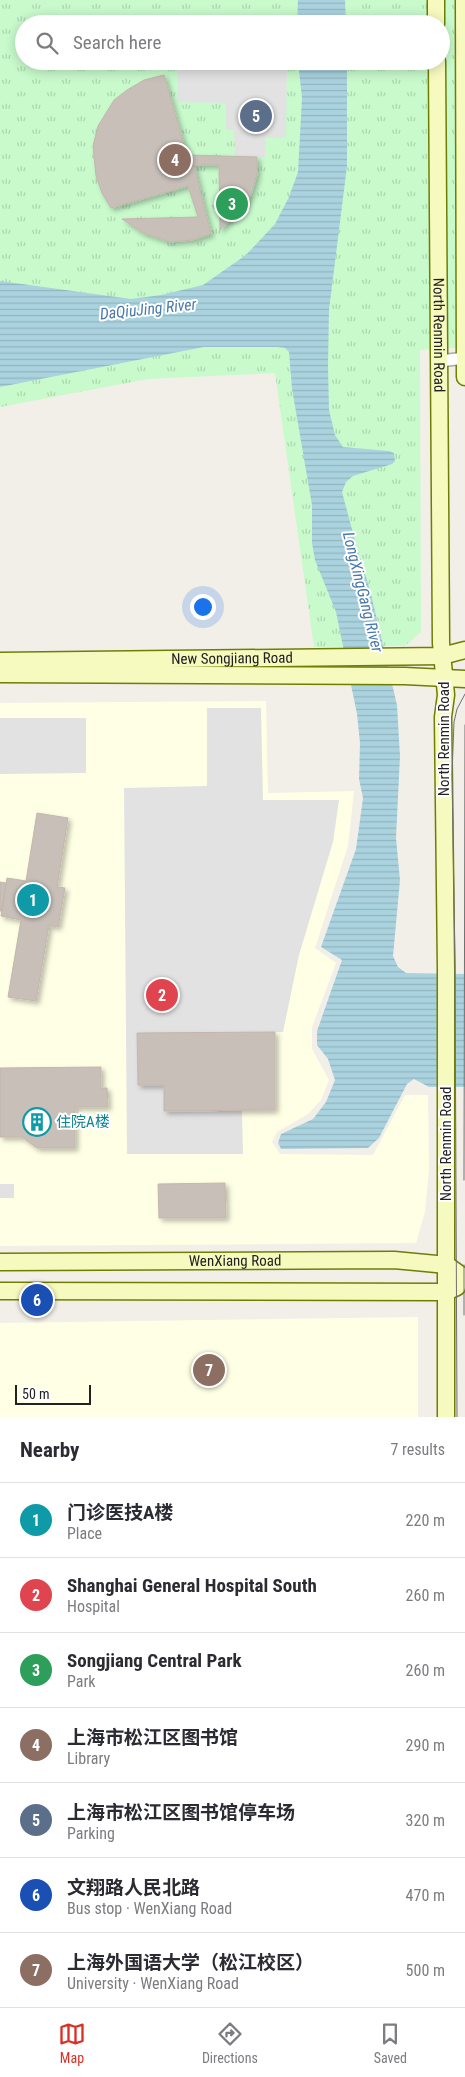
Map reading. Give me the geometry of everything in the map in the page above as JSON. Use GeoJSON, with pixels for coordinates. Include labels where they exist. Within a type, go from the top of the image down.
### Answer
{"type":"FeatureCollection","features":[{"type":"Feature","properties":{"kind":"main road"},"geometry":{"type":"LineString","coordinates":[[436,0],[436,15]]}},
{"type":"Feature","properties":{"kind":"main road","name":"North Renmin Road"},"geometry":{"type":"LineString","coordinates":[[464,0],[465,377]]}},
{"type":"Feature","properties":{"kind":"main road","name":"North Renmin Road"},"geometry":{"type":"LineString","coordinates":[[436,70],[442,656],[446,694],[443,717],[446,969],[446,1417]]}},
{"type":"Feature","properties":{"kind":"main road","name":"New Songjiang Road"},"geometry":{"type":"LineString","coordinates":[[0,660],[442,656],[465,650]]}},
{"type":"Feature","properties":{"kind":"main road","name":"New Songjiang Road"},"geometry":{"type":"LineString","coordinates":[[0,674],[392,676],[465,679]]}},
{"type":"Feature","properties":{"kind":"main road","name":"WenXiang Road"},"geometry":{"type":"LineString","coordinates":[[0,1262],[394,1260],[447,1265]]}},
{"type":"Feature","properties":{"kind":"main road"},"geometry":{"type":"LineString","coordinates":[[447,1265],[465,1278]]}},
{"type":"Feature","properties":{"kind":"main road","name":"WenXiang Road"},"geometry":{"type":"LineString","coordinates":[[0,1291],[446,1292],[465,1284]]}},
{"type":"Feature","properties":{"kind":"street"},"geometry":{"type":"LineString","coordinates":[[440,361],[465,358]]}},
{"type":"Feature","properties":{"kind":"shaded area"},"geometry":{"type":"Polygon","coordinates":[[[178,70],[287,70],[286,138],[265,138],[265,157],[235,157],[234,130],[226,130],[226,103],[177,102],[178,70]]]}},
{"type":"Feature","properties":{"kind":"shaded area"},"geometry":{"type":"Polygon","coordinates":[[[266,701],[268,793],[354,791],[348,846],[315,948],[336,963],[312,1027],[312,1049],[329,1080],[321,1100],[308,1114],[277,1132],[272,1142],[280,1154],[373,1155],[405,1095],[428,1095],[429,1169],[425,1212],[416,1243],[0,1246],[0,703],[266,701]]]}},
{"type":"Feature","properties":{"kind":"shaded area"},"geometry":{"type":"Polygon","coordinates":[[[207,708],[261,708],[263,800],[339,800],[333,842],[299,955],[283,1032],[137,1034],[138,1085],[164,1085],[165,1111],[242,1111],[243,1154],[127,1154],[124,788],[207,786],[207,708]]]}},
{"type":"Feature","properties":{"kind":"shaded area"},"geometry":{"type":"Polygon","coordinates":[[[0,718],[86,718],[86,773],[0,774],[0,718]]]}},
{"type":"Feature","properties":{"kind":"shaded area"},"geometry":{"type":"Polygon","coordinates":[[[0,1184],[14,1184],[14,1198],[0,1198],[0,1184]]]}},
{"type":"Feature","properties":{"kind":"shaded area"},"geometry":{"type":"Polygon","coordinates":[[[418,1317],[418,1417],[0,1417],[0,1323],[418,1317]]]}},
{"type":"Feature","properties":{"kind":"green space"},"geometry":{"type":"Polygon","coordinates":[[[0,0],[465,0],[465,347],[420,350],[421,632],[405,646],[314,647],[275,373],[148,379],[0,407],[0,0]]]}},
{"type":"Feature","properties":{"kind":"water"},"geometry":{"type":"Polygon","coordinates":[[[298,0],[345,0],[346,15],[297,15],[298,0]]]}},
{"type":"Feature","properties":{"kind":"water"},"geometry":{"type":"Polygon","coordinates":[[[299,70],[347,70],[347,166],[329,310],[329,410],[335,435],[343,447],[389,451],[394,453],[395,461],[392,464],[353,476],[346,482],[342,492],[370,590],[397,705],[400,756],[396,838],[400,880],[393,956],[398,967],[406,973],[465,974],[465,1087],[429,1087],[414,1079],[407,1084],[379,1138],[368,1148],[281,1149],[278,1143],[281,1134],[313,1119],[326,1102],[335,1080],[328,1059],[317,1045],[317,1031],[342,960],[321,947],[356,849],[363,798],[359,779],[360,743],[357,714],[336,612],[315,560],[312,543],[312,505],[292,389],[289,352],[285,348],[277,347],[204,347],[0,387],[0,281],[131,299],[161,295],[203,285],[246,255],[275,224],[289,197],[298,172],[302,98],[299,70]]]}},
{"type":"Feature","properties":{"kind":"building"},"geometry":{"type":"Polygon","coordinates":[[[164,75],[187,155],[257,157],[257,174],[251,195],[240,211],[220,230],[219,165],[194,165],[211,234],[192,240],[170,242],[143,233],[122,219],[198,217],[188,186],[111,208],[102,193],[96,176],[93,146],[98,126],[114,100],[144,80],[164,75]]]}},
{"type":"Feature","properties":{"kind":"building"},"geometry":{"type":"Polygon","coordinates":[[[37,813],[68,818],[57,887],[65,888],[58,927],[49,925],[36,1001],[8,997],[21,920],[1,916],[7,878],[26,881],[37,813]]]}},
{"type":"Feature","properties":{"kind":"building"},"geometry":{"type":"Polygon","coordinates":[[[0,882],[6,883],[2,911],[0,911],[0,882]]]}},
{"type":"Feature","properties":{"kind":"building"},"geometry":{"type":"Polygon","coordinates":[[[275,1032],[275,1110],[164,1111],[164,1085],[138,1085],[137,1033],[275,1032]]]}},
{"type":"Feature","properties":{"kind":"building","name":"住院A楼"},"geometry":{"type":"Polygon","coordinates":[[[101,1067],[101,1088],[107,1088],[108,1107],[75,1107],[75,1148],[37,1148],[22,1137],[0,1137],[0,1068],[101,1067]]]}},
{"type":"Feature","properties":{"kind":"building"},"geometry":{"type":"Polygon","coordinates":[[[225,1183],[226,1218],[159,1218],[158,1184],[225,1183]]]}},
{"type":"Feature","properties":{"kind":"tram line"},"geometry":{"type":"LineString","coordinates":[[457,1417],[455,964],[452,774],[454,722],[457,709],[465,694]]}},
{"type":"Feature","properties":{"kind":"tram line"},"geometry":{"type":"LineString","coordinates":[[464,1180],[465,725]]}},
{"type":"Feature","properties":{"kind":"tram line"},"geometry":{"type":"LineString","coordinates":[[464,1265],[464,1315]]}},
{"type":"Feature","properties":{"kind":"place","name":"上海市松江区图书馆停车场"},"geometry":{"type":"Point","coordinates":[256,116]}},
{"type":"Feature","properties":{"kind":"place","name":"上海市松江区图书馆"},"geometry":{"type":"Point","coordinates":[175,160]}},
{"type":"Feature","properties":{"kind":"place","name":"Songjiang Central Park"},"geometry":{"type":"Point","coordinates":[232,204]}},
{"type":"Feature","properties":{"kind":"place","name":"门诊医技A楼"},"geometry":{"type":"Point","coordinates":[33,900]}},
{"type":"Feature","properties":{"kind":"place","name":"Shanghai General Hospital South"},"geometry":{"type":"Point","coordinates":[162,995]}},
{"type":"Feature","properties":{"kind":"place","name":"住院A楼"},"geometry":{"type":"Point","coordinates":[37,1122]}},
{"type":"Feature","properties":{"kind":"place","name":"文翔路人民北路"},"geometry":{"type":"Point","coordinates":[37,1300]}},
{"type":"Feature","properties":{"kind":"place","name":"上海外国语大学（松江校区）"},"geometry":{"type":"Point","coordinates":[209,1370]}},
{"type":"Feature","properties":{"kind":"water label","name":"DaQiuJing River"},"geometry":{"type":"Point","coordinates":[148,309]}},
{"type":"Feature","properties":{"kind":"water label","name":"LongXingGang River"},"geometry":{"type":"Point","coordinates":[363,592]}}]}
